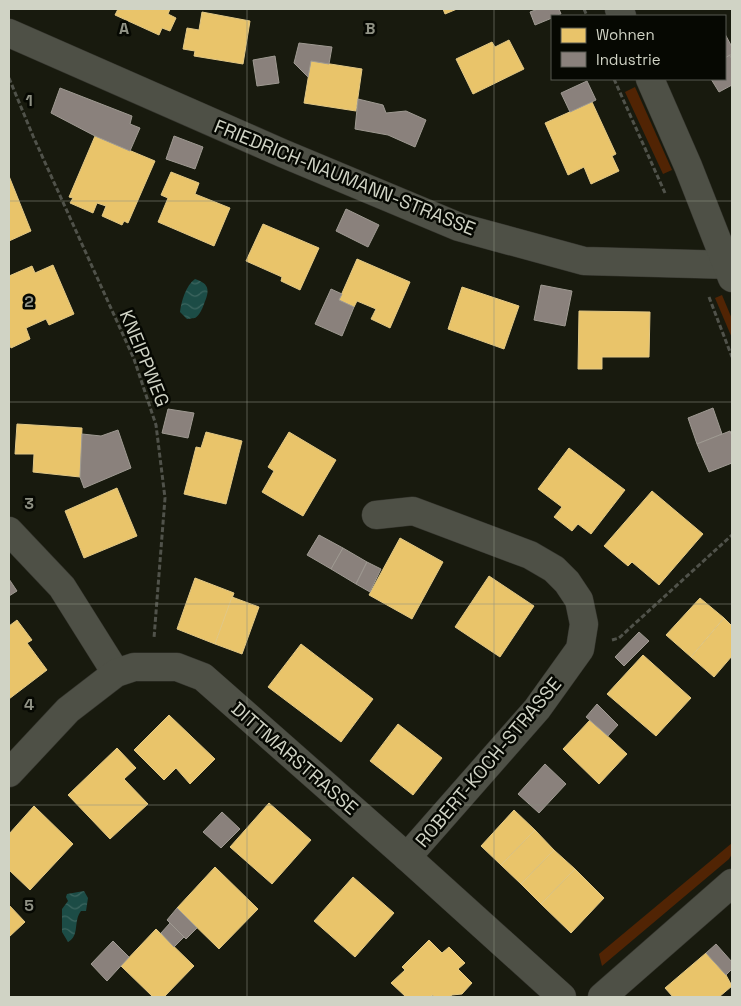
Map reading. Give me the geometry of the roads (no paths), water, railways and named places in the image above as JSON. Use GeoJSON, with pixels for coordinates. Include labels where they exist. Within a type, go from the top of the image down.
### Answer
{"type":"FeatureCollection","features":[{"type":"Feature","properties":{"kind":"street","name":"FRIEDRICH-NAUMANN-STRASSE"},"geometry":{"type":"LineString","coordinates":[[9,33],[282,153],[459,227],[584,261],[708,263],[730,269]]}},
{"type":"Feature","properties":{"kind":"street"},"geometry":{"type":"LineString","coordinates":[[650,80],[730,269]]}},
{"type":"Feature","properties":{"kind":"street","name":"ROBERT-KOCH-STRASSE"},"geometry":{"type":"LineString","coordinates":[[376,515],[413,511],[530,555],[554,569],[567,582],[579,600],[584,624],[580,649],[537,709],[407,857]]}},
{"type":"Feature","properties":{"kind":"street"},"geometry":{"type":"LineString","coordinates":[[9,531],[62,587],[116,673]]}},
{"type":"Feature","properties":{"kind":"street","name":"DITTMARSTRASSE"},"geometry":{"type":"LineString","coordinates":[[9,773],[68,710],[116,673],[134,668],[177,667],[203,677],[562,997]]}},
{"type":"Feature","properties":{"kind":"street"},"geometry":{"type":"LineString","coordinates":[[602,997],[732,882]]}},
{"type":"Feature","properties":{"kind":"water"},"geometry":{"type":"Polygon","coordinates":[[[195,279],[204,283],[208,292],[202,310],[195,318],[187,319],[180,312],[187,289],[195,279]]]}},
{"type":"Feature","properties":{"kind":"water"},"geometry":{"type":"Polygon","coordinates":[[[84,891],[88,898],[86,911],[81,911],[77,919],[74,936],[68,942],[62,932],[62,909],[68,901],[67,894],[84,891]]]}}]}
